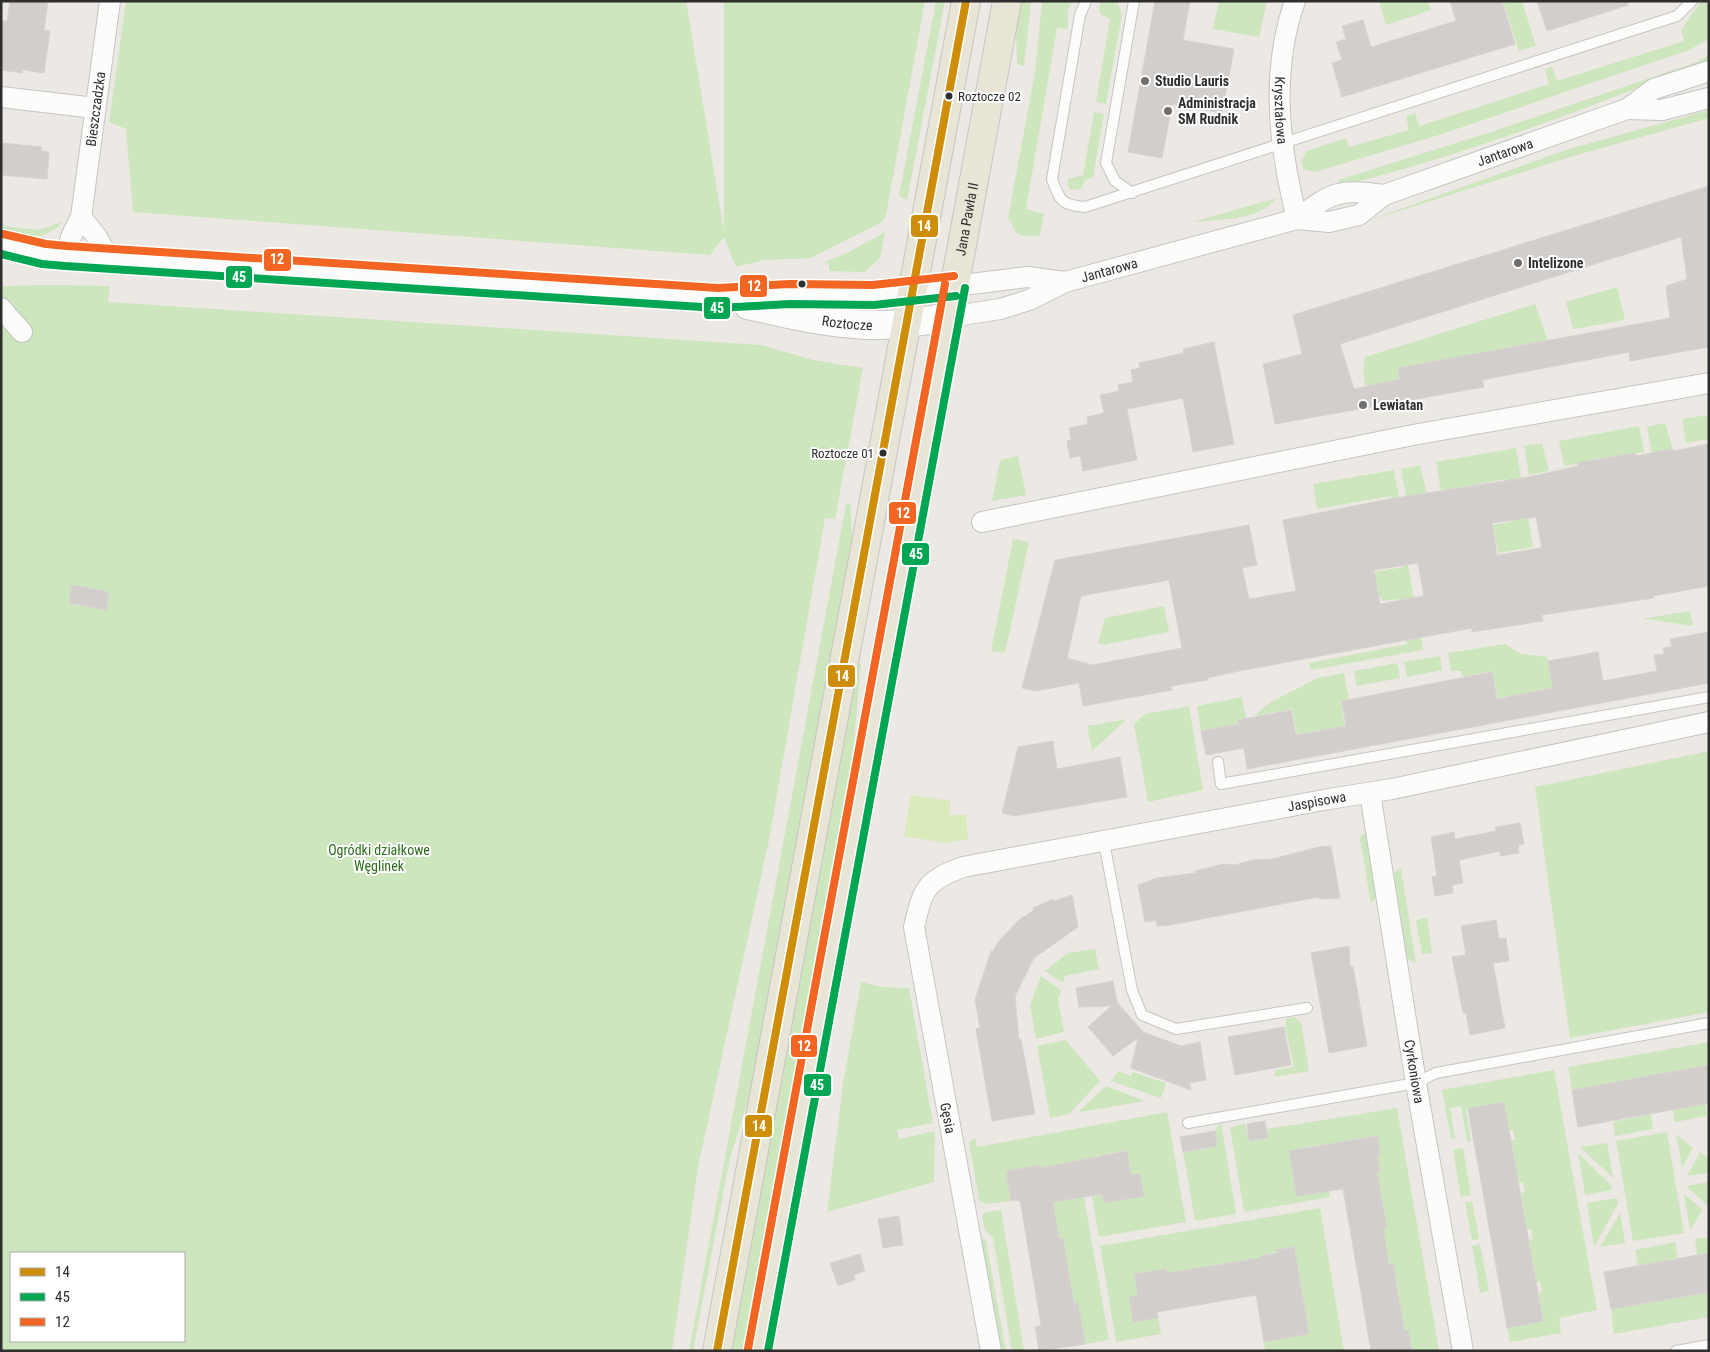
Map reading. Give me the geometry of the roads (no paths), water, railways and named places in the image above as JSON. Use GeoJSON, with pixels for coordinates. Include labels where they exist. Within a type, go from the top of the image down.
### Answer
{"type":"FeatureCollection","features":[{"type":"Feature","properties":{"kind":"main road"},"geometry":{"type":"LineString","coordinates":[[717,1351],[966,1]]}},
{"type":"Feature","properties":{"kind":"main road","name":"Jana Pawła II"},"geometry":{"type":"LineString","coordinates":[[758,1351],[1007,1]]}},
{"type":"Feature","properties":{"kind":"street","name":"Bieszczadzka"},"geometry":{"type":"LineString","coordinates":[[55,255],[71,236],[81,217],[110,1]]}},
{"type":"Feature","properties":{"kind":"street","name":"Kryształowa"},"geometry":{"type":"LineString","coordinates":[[1295,1],[1288,25],[1281,65],[1279,97],[1282,142],[1297,219]]}},
{"type":"Feature","properties":{"kind":"street","name":"Jantarowa"},"geometry":{"type":"LineString","coordinates":[[949,317],[1000,309],[1029,300],[1065,282],[1297,219],[1324,198],[1351,190],[1384,195],[1627,109],[1654,89],[1709,70]]}},
{"type":"Feature","properties":{"kind":"street"},"geometry":{"type":"LineString","coordinates":[[1,97],[95,108]]}},
{"type":"Feature","properties":{"kind":"street","name":"Jantarowa"},"geometry":{"type":"LineString","coordinates":[[1627,109],[1662,110],[1709,98]]}},
{"type":"Feature","properties":{"kind":"street"},"geometry":{"type":"LineString","coordinates":[[81,217],[97,237],[109,258]]}},
{"type":"Feature","properties":{"kind":"street","name":"Roztocze"},"geometry":{"type":"LineString","coordinates":[[1,244],[55,255]]}},
{"type":"Feature","properties":{"kind":"street","name":"Roztocze"},"geometry":{"type":"LineString","coordinates":[[1,259],[55,255],[718,298],[790,294],[873,295],[954,286]]}},
{"type":"Feature","properties":{"kind":"street","name":"Jantarowa"},"geometry":{"type":"LineString","coordinates":[[954,286],[1027,277],[1065,282]]}},
{"type":"Feature","properties":{"kind":"street","name":"Roztocze"},"geometry":{"type":"LineString","coordinates":[[718,298],[794,316],[868,325],[907,323],[949,317]]}},
{"type":"Feature","properties":{"kind":"street"},"geometry":{"type":"LineString","coordinates":[[1,308],[22,332]]}},
{"type":"Feature","properties":{"kind":"street"},"geometry":{"type":"LineString","coordinates":[[982,522],[1413,435],[1709,383]]}},
{"type":"Feature","properties":{"kind":"street","name":"Jaspisowa"},"geometry":{"type":"LineString","coordinates":[[928,886],[942,875],[963,867],[1370,793],[1709,722]]}},
{"type":"Feature","properties":{"kind":"street","name":"Cyrkoniowa"},"geometry":{"type":"LineString","coordinates":[[1370,793],[1416,1083],[1463,1351]]}},
{"type":"Feature","properties":{"kind":"street","name":"Gęsia"},"geometry":{"type":"LineString","coordinates":[[928,886],[920,902],[914,927],[991,1351]]}},
{"type":"Feature","properties":{"kind":"lane"},"geometry":{"type":"LineString","coordinates":[[1086,1],[1080,16],[1052,179],[1059,198],[1069,206],[1085,207],[1677,16],[1692,1]]}},
{"type":"Feature","properties":{"kind":"lane"},"geometry":{"type":"LineString","coordinates":[[1132,192],[1115,181],[1106,163],[1134,1]]}},
{"type":"Feature","properties":{"kind":"lane"},"geometry":{"type":"LineString","coordinates":[[1218,762],[1222,784],[1709,697]]}},
{"type":"Feature","properties":{"kind":"lane"},"geometry":{"type":"LineString","coordinates":[[1104,842],[1132,990],[1142,1015],[1176,1030],[1307,1008]]}},
{"type":"Feature","properties":{"kind":"lane"},"geometry":{"type":"LineString","coordinates":[[1188,1123],[1416,1083],[1436,1073],[1709,1023]]}},
{"type":"Feature","properties":{"kind":"lane"},"geometry":{"type":"LineString","coordinates":[[1676,1351],[1709,1345]]}},
{"type":"Feature","properties":{"kind":"place","name":"Studio Lauris"},"geometry":{"type":"Point","coordinates":[1145,81]}},
{"type":"Feature","properties":{"kind":"place","name":"Roztocze 02"},"geometry":{"type":"Point","coordinates":[949,96]}},
{"type":"Feature","properties":{"kind":"place","name":"Administracja SM Rudnik"},"geometry":{"type":"Point","coordinates":[1168,111]}},
{"type":"Feature","properties":{"kind":"place","name":"Intelizone"},"geometry":{"type":"Point","coordinates":[1518,263]}},
{"type":"Feature","properties":{"kind":"place","name":"Lewiatan"},"geometry":{"type":"Point","coordinates":[1363,405]}},
{"type":"Feature","properties":{"kind":"place","name":"Roztocze 01"},"geometry":{"type":"Point","coordinates":[883,453]}},
{"type":"Feature","properties":{"kind":"park label","name":"Ogródki działkowe Węglinek"},"geometry":{"type":"Point","coordinates":[379,858]}}]}
